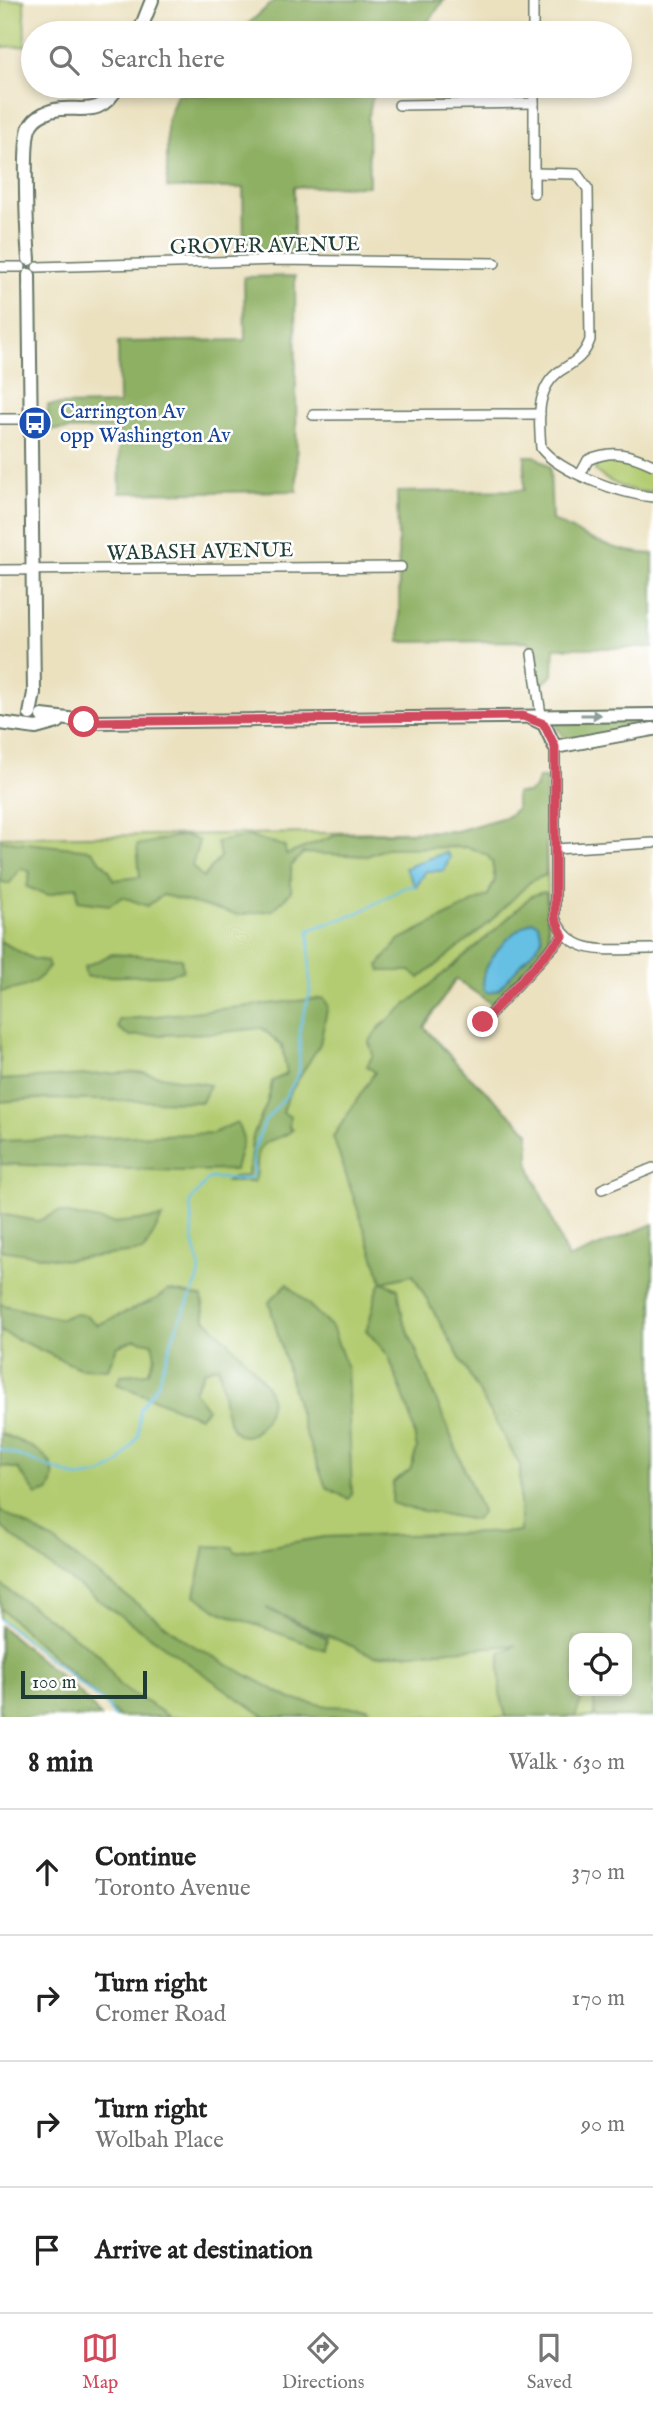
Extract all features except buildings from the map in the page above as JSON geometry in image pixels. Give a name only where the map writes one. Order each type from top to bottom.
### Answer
[{"type":"street","points":[[144,21],[152,0]]},
{"type":"street","points":[[533,0],[533,21]]},
{"type":"street","points":[[35,719],[27,132],[35,119],[52,110],[89,110],[106,103],[110,98]]},
{"type":"street","points":[[534,98],[534,193]]},
{"type":"street","points":[[399,105],[534,103]]},
{"type":"street","points":[[534,173],[577,174],[587,189],[590,340],[582,357],[550,379],[540,400],[541,448],[553,461],[627,494],[653,497]]},
{"type":"street","name":"GROVER AVENUE","points":[[0,267],[279,260],[495,263]]},
{"type":"street","points":[[313,415],[540,414]]},
{"type":"street","points":[[0,419],[30,419]]},
{"type":"street","points":[[581,473],[588,460],[605,452],[632,455],[653,465]]},
{"type":"street","name":"WABASH AVENUE","points":[[0,570],[401,566]]},
{"type":"street","points":[[532,654],[536,716],[544,724],[555,747],[555,918],[563,936],[583,948],[653,949]]},
{"type":"street","points":[[3,723],[35,719],[62,721],[653,715]]},
{"type":"street","points":[[555,747],[653,729]]},
{"type":"street","points":[[555,849],[653,843]]},
{"type":"street","points":[[483,1022],[563,936]]},
{"type":"street","points":[[602,1189],[653,1168]]},
{"type":"green space","points":[[0,0],[24,0],[21,46],[2,47],[0,50]]},
{"type":"green space","points":[[275,0],[444,0],[429,21],[251,21]]},
{"type":"green space","points":[[176,98],[372,98],[368,118],[369,186],[294,187],[294,251],[244,251],[243,188],[167,188],[167,121]]},
{"type":"green space","points":[[295,276],[297,491],[120,493],[119,429],[47,430],[48,405],[119,404],[118,342],[245,340],[244,277]]},
{"type":"green space","points":[[525,456],[535,456],[550,467],[552,520],[613,547],[653,554],[653,648],[554,648],[553,675],[540,686],[536,650],[527,641],[400,642],[397,492],[524,490]]},
{"type":"green space","points":[[603,458],[645,466],[653,473],[653,491],[630,490],[601,475],[595,471],[597,462]]},
{"type":"green space","points":[[653,718],[653,726],[566,740],[553,722]]},
{"type":"green space","points":[[538,778],[546,778],[546,875],[531,881],[483,928],[420,978],[410,971],[381,971],[379,965],[399,940],[488,895],[495,880],[492,862],[487,855],[468,847],[387,848],[367,856],[303,853],[291,866],[291,892],[273,910],[238,915],[163,895],[147,906],[123,897],[109,905],[78,901],[77,886],[48,895],[27,887],[30,872],[21,868],[9,884],[0,881],[0,840],[91,850],[110,871],[113,880],[140,877],[137,845],[185,835],[199,841],[192,866],[203,878],[220,857],[217,842],[249,836],[285,847],[286,855],[339,834],[457,831],[508,816],[516,809],[516,793],[528,793],[535,788]]},
{"type":"green space","points":[[546,830],[549,940],[492,1004],[456,979],[424,1027],[382,1281],[414,1274],[520,1465],[520,1533],[325,1537],[236,1553],[374,1656],[518,1644],[569,1687],[569,1696],[624,1696],[615,1717],[114,1717],[108,1706],[0,1619],[0,837]]},
{"type":"green space","points":[[546,893],[549,940],[497,1000],[492,1004],[456,979],[424,1027],[460,1067],[529,1132],[529,1165],[568,1259],[653,1224],[653,1717],[595,1717],[593,1696],[632,1696],[632,1633],[569,1633],[569,1696],[583,1696],[575,1717],[506,1717],[500,1693],[500,1653],[516,1645],[374,1656],[266,1608],[327,1638],[325,1650],[220,1612],[195,1595],[205,1546],[232,1547],[236,1552],[325,1537],[520,1532],[520,1465],[413,1275],[383,1282],[398,1289],[403,1319],[482,1512],[475,1520],[392,1503],[393,1482],[410,1470],[417,1449],[411,1417],[388,1355],[366,1330],[382,1281],[333,1137],[375,1072],[367,1066],[373,1055],[369,1042],[380,1027],[493,932],[531,896]],"holes":[[[532,921],[542,940],[498,990],[483,977],[485,969],[517,931]]]},
{"type":"green space","points":[[0,941],[33,959],[47,961],[49,967],[28,985],[0,992]]},
{"type":"green space","points":[[112,954],[181,958],[183,971],[166,975],[86,977],[84,967]]},
{"type":"green space","points":[[323,998],[328,1005],[320,1044],[288,1096],[283,1113],[290,1116],[289,1128],[293,1129],[260,1149],[254,1182],[227,1182],[233,1177],[246,1176],[254,1133],[267,1102],[272,1081],[287,1074],[282,1046],[262,1028],[130,1036],[118,1028],[119,1020]]},
{"type":"green space","points":[[139,1072],[210,1085],[202,1102],[36,1099],[0,1102],[0,1080]]},
{"type":"green space","points":[[237,1122],[243,1139],[235,1170],[183,1171],[0,1164],[0,1141],[213,1133]]},
{"type":"green space","points":[[58,1212],[113,1223],[162,1218],[144,1251],[65,1260],[0,1250],[0,1214],[38,1221]]},
{"type":"green space","points":[[287,1284],[332,1327],[347,1368],[352,1494],[348,1499],[326,1487],[304,1430],[269,1302]]},
{"type":"green space","points":[[168,1290],[202,1297],[205,1319],[265,1384],[269,1392],[269,1409],[254,1433],[239,1435],[229,1422],[218,1366],[204,1371],[194,1391],[207,1409],[199,1417],[117,1384],[121,1375],[148,1373],[155,1356],[152,1343],[135,1339],[117,1347],[108,1369],[79,1368],[0,1331],[0,1304],[60,1319],[73,1314],[86,1315],[97,1325],[156,1299]]},
{"type":"green space","points":[[0,1433],[32,1447],[48,1460],[53,1468],[49,1491],[37,1495],[18,1469],[0,1466]]},
{"type":"green space","points":[[0,1510],[54,1541],[190,1644],[291,1699],[328,1706],[368,1708],[372,1717],[265,1717],[47,1564],[0,1526]]},
{"type":"green space","points":[[0,1584],[100,1655],[119,1685],[170,1717],[119,1717],[0,1608]]},
{"type":"green space","points":[[0,1626],[80,1693],[101,1717],[0,1717]]},
{"type":"water","points":[[446,852],[450,857],[444,871],[426,871],[416,887],[405,868]]},
{"type":"water","points":[[532,921],[538,923],[542,937],[540,943],[498,990],[489,993],[484,990],[483,980],[491,960],[514,933]]},
{"type":"waterway","points":[[0,1449],[79,1478],[102,1474],[120,1463],[138,1436],[140,1409],[157,1385],[176,1328],[198,1280],[200,1270],[193,1239],[190,1202],[209,1178],[250,1179],[254,1171],[252,1154],[265,1121],[287,1095],[299,1073],[300,1027],[310,993],[309,930],[358,913],[405,887],[415,886]]},
{"type":"waterway","points":[[0,1619],[108,1706],[114,1717]]},
{"type":"place","name":"Carrington Av opp Washington Av","points":[[35,423]]},
{"type":"route","points":[[84,722],[523,716],[544,724],[552,735],[555,747],[555,918],[563,936],[483,1022]]}]
